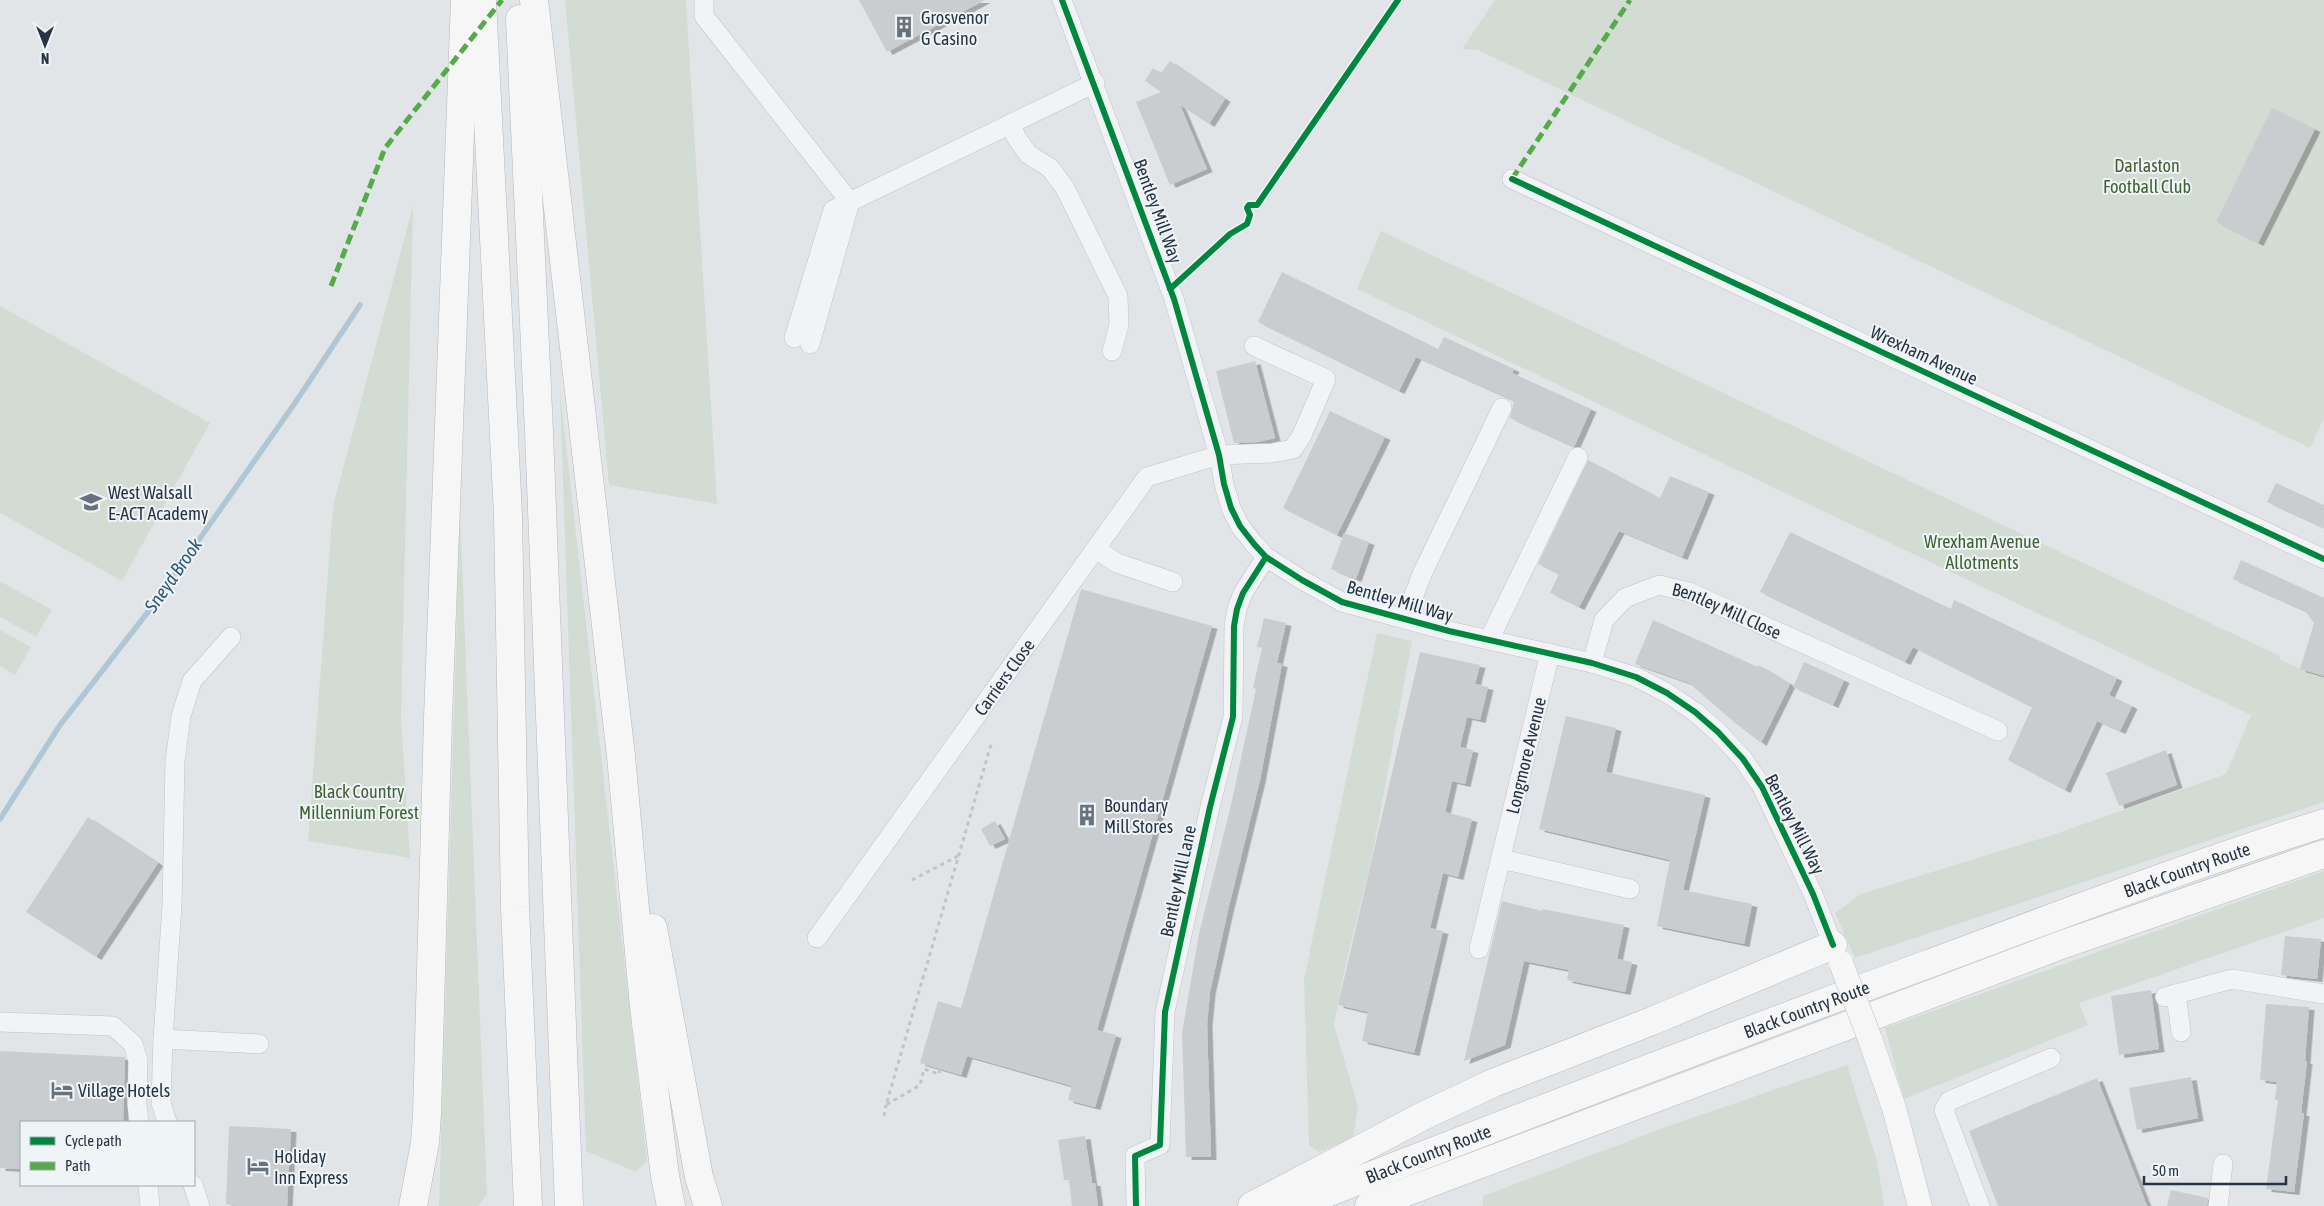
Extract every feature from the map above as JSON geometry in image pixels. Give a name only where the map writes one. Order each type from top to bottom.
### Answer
[{"type":"highway","points":[[413,1206],[425,1143],[427,1114],[438,718],[465,0]]},
{"type":"highway","points":[[482,0],[508,515],[515,907],[528,1206]]},
{"type":"highway","points":[[519,0],[539,432],[569,1206]]},
{"type":"highway","points":[[534,0],[621,756],[644,1007],[666,1176],[672,1206]]},
{"type":"highway","points":[[621,756],[699,1177],[708,1206]]},
{"type":"highway","name":"Black Country Route","points":[[1294,1206],[1554,1104],[1788,1016],[2083,907],[2324,823]]},
{"type":"highway","name":"Black Country Route","points":[[1369,1206],[2052,949],[2324,854]]},
{"type":"highway","points":[[1252,1206],[1425,1115],[1493,1083],[1652,1021],[1837,954]]},
{"type":"main road","name":"Bentley Mill Way","points":[[1837,954],[1894,1108],[1920,1206]]},
{"type":"street","points":[[704,0],[704,16],[850,202]]},
{"type":"street","name":"Bentley Mill Way","points":[[1062,0],[1095,83],[1174,299],[1219,455],[1224,484],[1231,508],[1240,526],[1266,557],[1342,602],[1489,640],[1592,663],[1636,677],[1667,693],[1695,712],[1718,732],[1743,759],[1762,787],[1813,894],[1837,954]]},
{"type":"street","points":[[802,341],[850,202],[1095,83]]},
{"type":"street","points":[[1011,123],[1016,137],[1028,154],[1050,168],[1065,188],[1118,296],[1119,325],[1112,351]]},
{"type":"street","name":"Wrexham Avenue","points":[[1512,179],[2324,559]]},
{"type":"street","name":"Carriers Close","points":[[817,938],[1147,478],[1219,455],[1272,453],[1293,449],[1302,435],[1326,379],[1254,346]]},
{"type":"street","points":[[1405,619],[1422,574],[1502,408]]},
{"type":"street","points":[[1489,640],[1578,457]]},
{"type":"street","points":[[1096,548],[1117,563],[1173,582]]},
{"type":"street","name":"Bentley Mill Lane","points":[[1136,1206],[1135,1156],[1160,1145],[1165,1012],[1210,807],[1233,717],[1234,626],[1237,609],[1243,593],[1266,557]]},
{"type":"street","name":"Bentley Mill Close","points":[[1592,663],[1604,620],[1625,598],[1659,584],[1689,592],[1998,730]]},
{"type":"street","points":[[167,1121],[161,1103],[163,1039],[172,905],[175,761],[180,716],[192,681],[231,637]]},
{"type":"street","name":"Longmore Avenue","points":[[1480,949],[1550,653]]},
{"type":"street","points":[[1501,859],[1630,889]]},
{"type":"street","points":[[2181,1032],[2170,995],[2232,979],[2324,994]]},
{"type":"street","points":[[0,1022],[113,1026],[133,1044],[138,1061],[137,1104],[140,1121]]},
{"type":"street","points":[[163,1039],[259,1044]]},
{"type":"street","points":[[1980,1206],[1944,1110],[1949,1101],[2051,1058]]},
{"type":"street","points":[[2218,1206],[2223,1164]]},
{"type":"street","points":[[148,1186],[150,1206]]},
{"type":"street","points":[[193,1186],[200,1206]]},
{"type":"path","points":[[884,1116],[992,741]]},
{"type":"path","points":[[912,880],[958,856]]},
{"type":"path","points":[[886,1105],[920,1085],[924,1069],[939,1074],[940,1069]]},
{"type":"green space","points":[[565,0],[686,0],[717,504],[609,485]]},
{"type":"green space","name":"Darlaston Football Club","points":[[1495,0],[2324,0],[2324,418],[2310,448],[1478,50],[1462,49]]},
{"type":"green space","name":"Black Country Millennium Forest","points":[[413,206],[401,718],[410,858],[308,841],[333,506]]},
{"type":"green space","name":"Wrexham Avenue Allotments","points":[[1381,231],[2280,656],[2279,659],[2300,669],[2324,676],[2324,802],[1855,958],[1835,913],[1861,894],[2052,835],[2226,774],[2251,715],[1357,289]]},
{"type":"green space","name":"West Walsall E-ACT Academy","points":[[0,306],[210,423],[122,581],[0,513]]},
{"type":"green space","points":[[560,393],[647,1161],[636,1172],[586,1151]]},
{"type":"green space","points":[[460,513],[487,1195],[478,1206],[439,1206]]},
{"type":"green space","points":[[0,581],[52,610],[36,637],[0,617]]},
{"type":"green space","points":[[0,630],[31,647],[15,675],[0,666]]},
{"type":"green space","points":[[1377,633],[1412,641],[1372,857],[1345,968],[1334,1025],[1358,1107],[1353,1138],[1319,1152],[1309,1146],[1304,979]]},
{"type":"green space","points":[[2324,871],[2324,918],[2079,1003],[2088,1025],[1904,1099],[1885,1028]]},
{"type":"green space","points":[[1847,1065],[1877,1161],[1884,1206],[1483,1206],[1483,1196],[1674,1124]]},
{"type":"building","name":"Grosvenor G Casino","points":[[859,0],[985,0],[887,52]]},
{"type":"building","points":[[1170,61],[1225,99],[1209,124],[1180,105],[1207,169],[1170,185],[1136,102],[1161,92],[1145,81],[1153,68],[1161,73]]},
{"type":"building","points":[[2272,108],[2315,129],[2258,243],[2216,222]]},
{"type":"building","points":[[1282,272],[1438,349],[1444,337],[1514,369],[1512,373],[1591,409],[1574,447],[1510,418],[1514,401],[1416,357],[1399,391],[1258,322]]},
{"type":"building","points":[[1255,361],[1275,438],[1258,442],[1234,443],[1216,371]]},
{"type":"building","points":[[1330,411],[1385,437],[1337,535],[1283,508]]},
{"type":"building","points":[[1588,460],[1660,498],[1670,476],[1709,492],[1682,557],[1619,531],[1579,607],[1550,593],[1559,574],[1538,564]]},
{"type":"building","points":[[2276,483],[2324,505],[2324,528],[2267,502]]},
{"type":"building","points":[[1790,532],[1951,609],[1954,600],[2117,678],[2109,695],[2132,706],[2120,731],[2097,721],[2065,790],[2008,760],[2032,707],[1913,647],[1905,662],[1760,592]]},
{"type":"building","points":[[1344,533],[1369,542],[1356,579],[1331,569]]},
{"type":"building","points":[[2241,560],[2324,598],[2324,676],[2300,669],[2314,623],[2305,611],[2233,579]]},
{"type":"building","name":"Boundary Mill Stores","points":[[1081,589],[1212,626],[1097,1030],[1116,1035],[1095,1107],[1068,1100],[1072,1086],[967,1056],[961,1075],[920,1063],[938,1001],[961,1008]]},
{"type":"building","points":[[1264,618],[1286,623],[1277,663],[1282,664],[1260,780],[1210,992],[1207,1024],[1211,1157],[1186,1157],[1182,1033],[1199,934],[1231,805],[1256,689],[1253,688],[1262,648],[1257,647]]},
{"type":"building","points":[[1653,620],[1758,667],[1759,665],[1790,684],[1761,743],[1689,683],[1635,664]]},
{"type":"building","points":[[1420,652],[1480,665],[1475,684],[1488,687],[1480,720],[1467,717],[1460,747],[1473,750],[1465,784],[1452,781],[1445,812],[1472,819],[1458,877],[1443,873],[1430,928],[1443,931],[1414,1053],[1362,1041],[1368,1012],[1338,1005]]},
{"type":"building","points":[[1804,662],[1844,680],[1833,705],[1793,687]]},
{"type":"building","points":[[1566,716],[1616,728],[1606,772],[1705,795],[1683,890],[1752,904],[1744,944],[1657,926],[1670,860],[1539,829]]},
{"type":"building","points":[[2166,750],[2177,785],[2119,806],[2106,773]]},
{"type":"building","points":[[88,817],[158,863],[96,957],[26,912]]},
{"type":"building","points":[[995,821],[1005,839],[990,846],[981,829]]},
{"type":"building","points":[[1502,901],[1542,911],[1542,909],[1624,925],[1617,959],[1632,962],[1625,992],[1567,980],[1569,970],[1524,961],[1505,1045],[1464,1061]]},
{"type":"building","points":[[2285,936],[2321,939],[2317,979],[2281,975]]},
{"type":"building","points":[[2151,990],[2159,1049],[2119,1055],[2111,996]]},
{"type":"building","points":[[2266,1004],[2309,1007],[2305,1061],[2307,1061],[2301,1113],[2304,1113],[2294,1192],[2266,1189],[2278,1100],[2275,1100],[2277,1082],[2260,1080]]},
{"type":"building","name":"Village Hotels","points":[[0,1051],[125,1057],[123,1121],[20,1121],[20,1169],[0,1168]]},
{"type":"building","points":[[2191,1077],[2198,1118],[2137,1130],[2129,1088]]},
{"type":"building","points":[[2097,1078],[2147,1206],[1998,1206],[1969,1131]]},
{"type":"building","name":"Holiday Inn Express","points":[[229,1126],[291,1129],[287,1206],[236,1206],[226,1204]]},
{"type":"building","points":[[1085,1136],[1092,1183],[1095,1183],[1098,1206],[1072,1206],[1069,1180],[1064,1180],[1058,1140]]},
{"type":"building","points":[[2171,1190],[2208,1198],[2207,1206],[2167,1206]]},
{"type":"waterway","name":"Sneyd Brook","points":[[0,819],[60,725],[151,608],[295,403],[360,305]]},
{"type":"marked path","points":[[331,286],[385,148],[502,0]]},
{"type":"marked path","points":[[1512,179],[1630,0]]},
{"type":"cycle path","points":[[1062,0],[1174,299],[1219,455],[1224,484],[1231,508],[1240,526],[1254,544],[1266,557],[1342,602],[1449,631],[1592,663],[1636,677],[1667,693],[1695,712],[1718,732],[1743,759],[1762,787],[1813,894],[1833,945]]},
{"type":"cycle path","points":[[1170,289],[1230,234],[1247,224],[1250,215],[1247,208],[1249,205],[1257,205],[1398,0]]},
{"type":"cycle path","points":[[1512,179],[2324,559]]},
{"type":"cycle path","points":[[1136,1206],[1135,1156],[1160,1145],[1165,1012],[1210,807],[1233,717],[1234,626],[1237,609],[1243,593],[1266,557]]},
{"type":"place","name":"Grosvenor G Casino","points":[[904,27]]},
{"type":"place","name":"West Walsall E-ACT Academy","points":[[91,502]]},
{"type":"place","name":"Boundary Mill Stores","points":[[1087,815]]},
{"type":"place","name":"Village Hotels","points":[[62,1090]]},
{"type":"place","name":"Holiday Inn Express","points":[[258,1166]]}]
